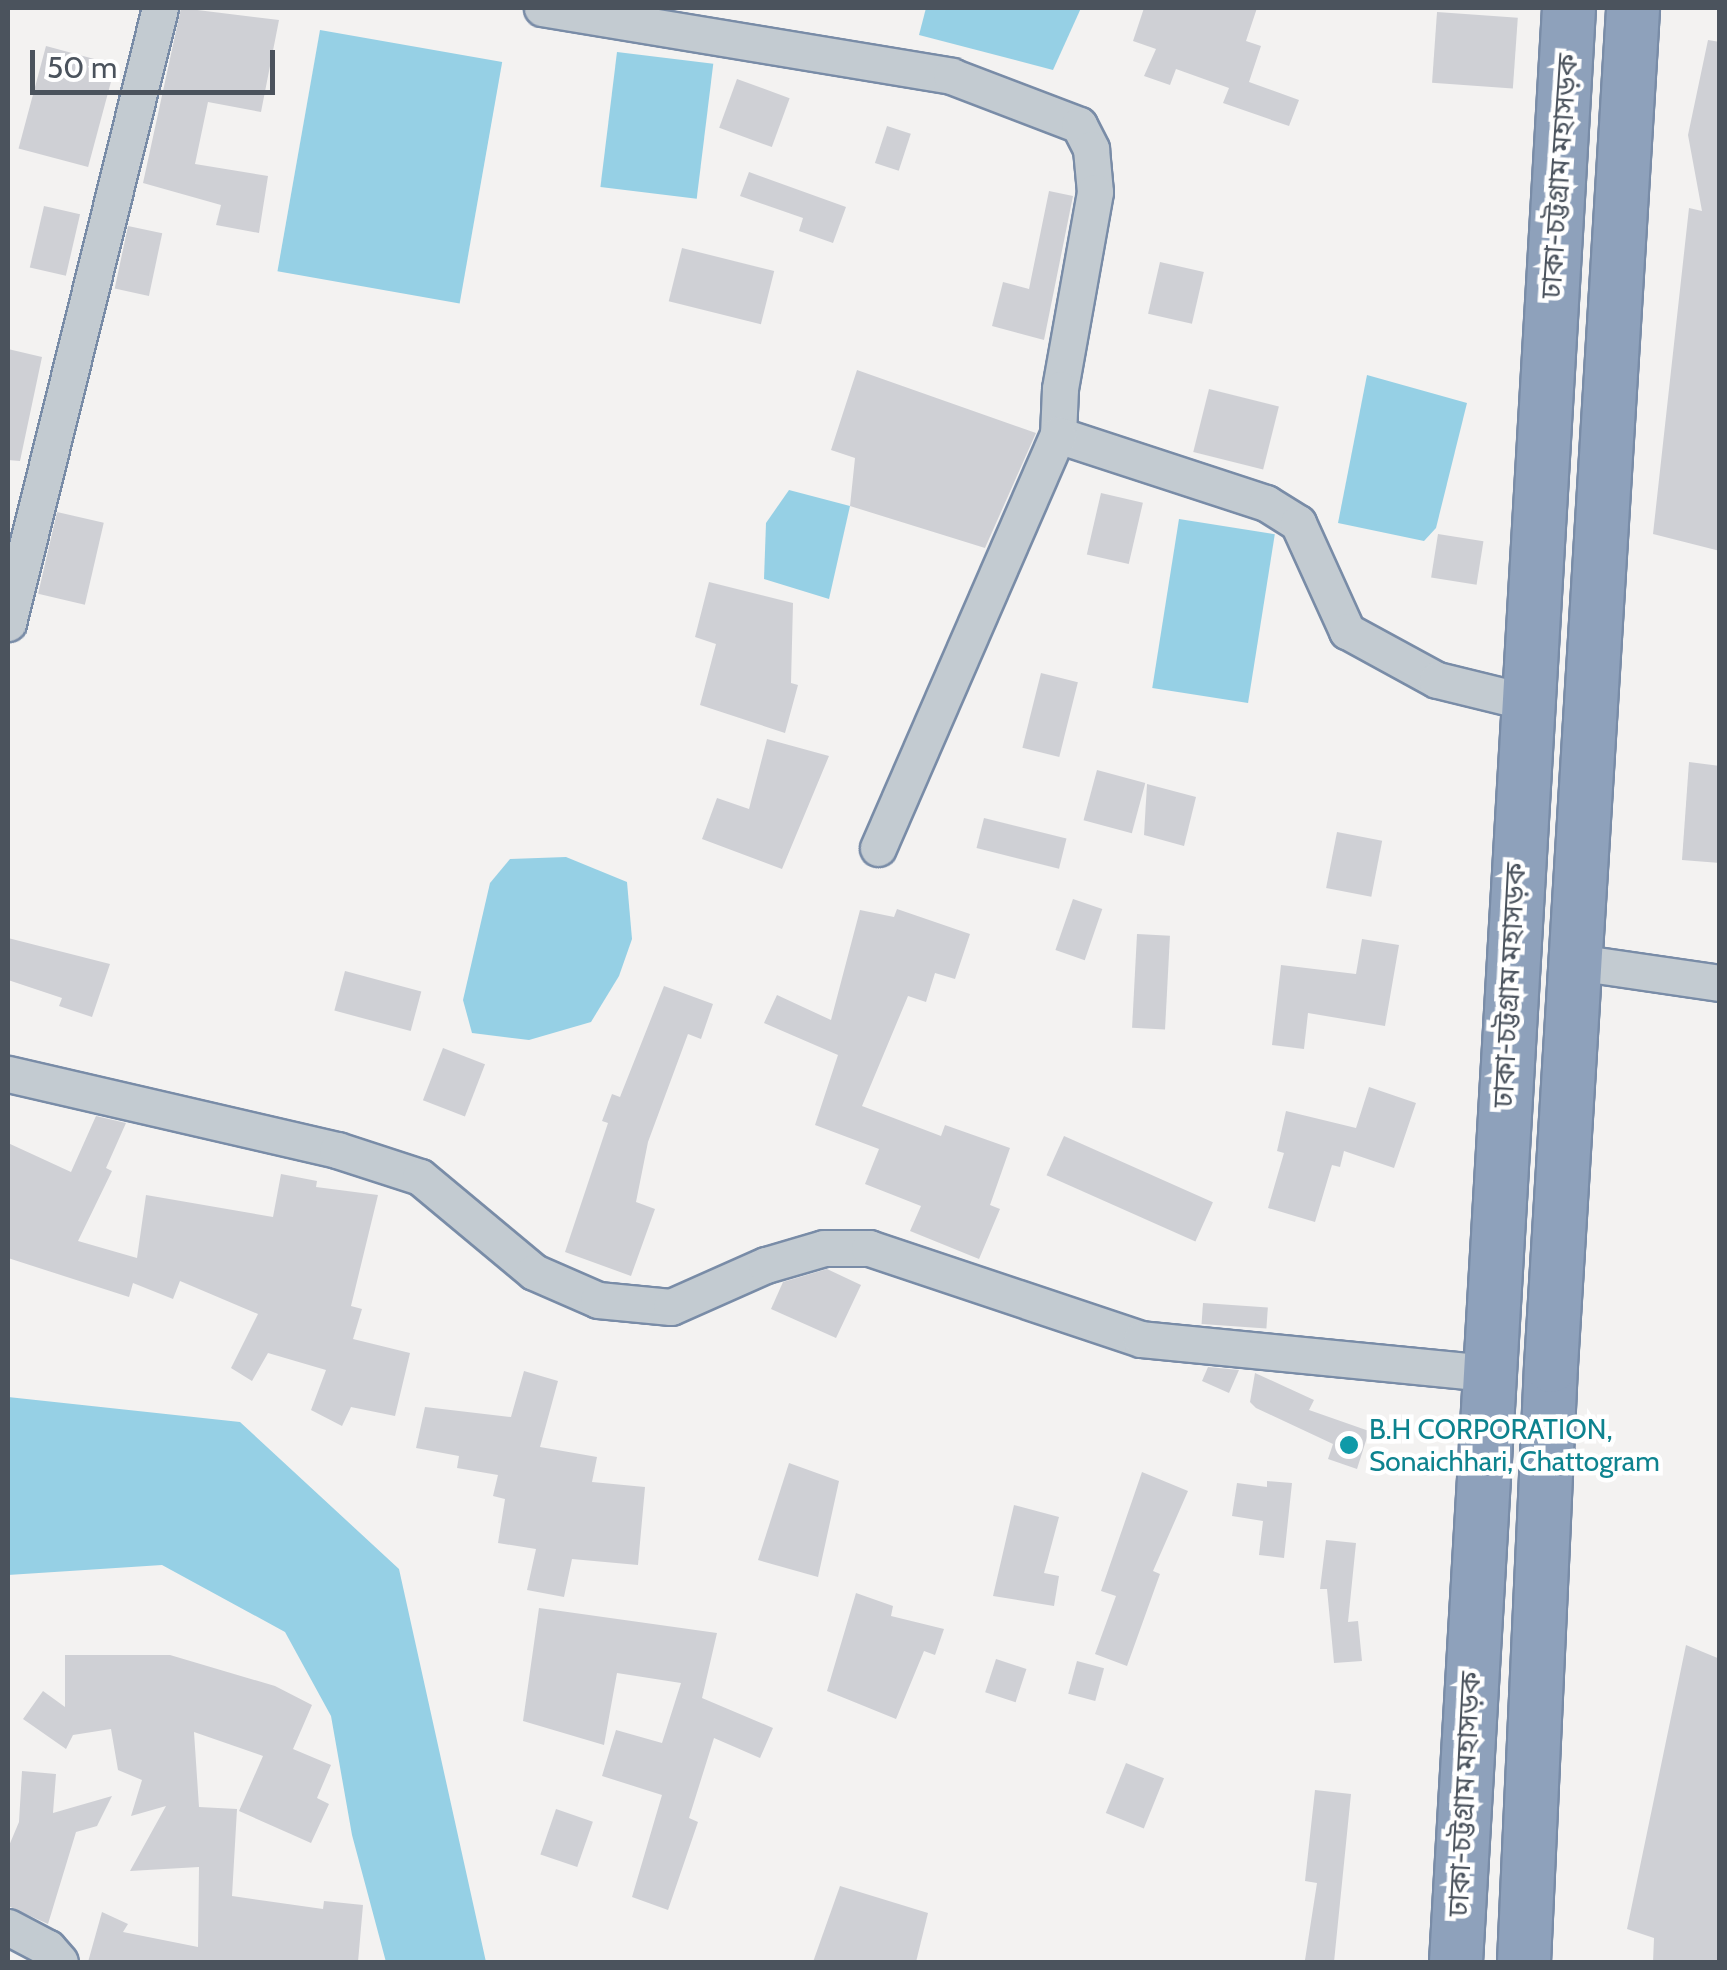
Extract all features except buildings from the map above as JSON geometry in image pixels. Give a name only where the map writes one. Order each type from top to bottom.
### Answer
[{"type":"highway","name":"ঢাকা-চট্টগ্রাম মহাসড়ক","points":[[1456,1962],[1485,1373],[1569,8]]},
{"type":"highway","points":[[1524,1962],[1576,962],[1633,8]]},
{"type":"street","points":[[8,623],[160,8]]},
{"type":"street","points":[[542,8],[951,76],[1079,125],[1091,149],[1095,192],[1060,389],[1058,435],[878,848]]},
{"type":"street","points":[[1058,435],[1266,503],[1298,523],[1347,631],[1437,680],[1527,702]]},
{"type":"street","points":[[1576,962],[1720,983]]},
{"type":"street","points":[[8,1074],[337,1150],[420,1177],[534,1272],[598,1300],[671,1307],[766,1265],[824,1248],[869,1248],[1140,1339],[1485,1373]]},
{"type":"street","points":[[8,1927],[48,1948],[60,1962]]},
{"type":"water","points":[[926,8],[1081,8],[1053,70],[919,35]]},
{"type":"water","points":[[320,30],[502,62],[460,303],[277,271]]},
{"type":"water","points":[[617,52],[713,64],[697,199],[600,187]]},
{"type":"water","points":[[1367,375],[1467,403],[1436,528],[1424,541],[1338,523]]},
{"type":"water","points":[[789,490],[850,506],[829,599],[764,579],[766,523]]},
{"type":"water","points":[[1179,519],[1275,534],[1248,703],[1152,688]]},
{"type":"water","points":[[566,857],[627,882],[632,939],[619,976],[591,1022],[529,1040],[472,1033],[463,1000],[490,883],[510,859]]},
{"type":"water","points":[[8,1397],[240,1422],[399,1569],[486,1962],[386,1962],[352,1835],[331,1716],[285,1632],[162,1565],[8,1575]]},
{"type":"place","name":"B.H CORPORATION, Sonaichhari, Chattogram","points":[[1349,1445]]}]
